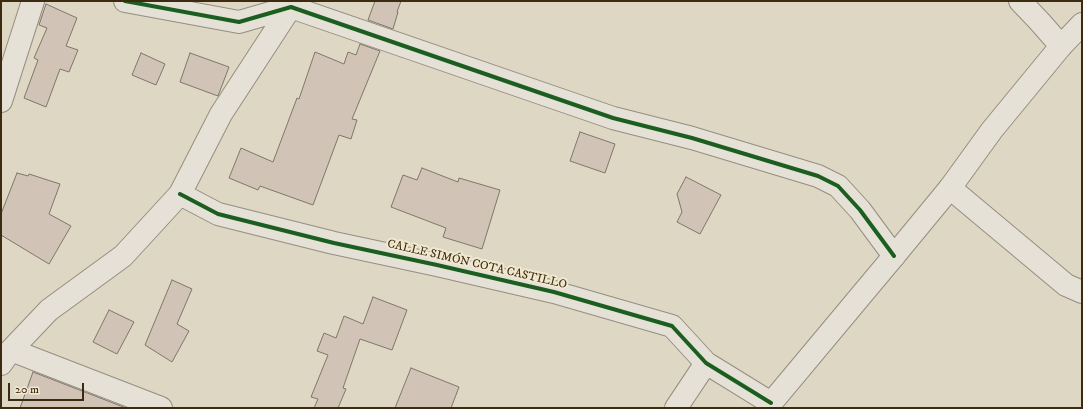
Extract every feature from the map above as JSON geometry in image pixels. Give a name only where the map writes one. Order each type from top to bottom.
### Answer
[{"type":"street","points":[[1,101],[33,1]]},
{"type":"street","points":[[125,1],[239,22],[292,4],[613,118],[692,138],[818,176],[838,186],[860,210],[894,256]]},
{"type":"street","points":[[1020,1],[1061,46]]},
{"type":"street","points":[[161,408],[6,357],[49,310],[123,256],[180,194],[221,114],[292,4]]},
{"type":"street","points":[[769,406],[950,188],[992,130],[1061,46],[1082,24]]},
{"type":"street","points":[[950,188],[1066,285],[1082,292]]},
{"type":"street","name":"CALLE SIMÓN COTA CASTILLO","points":[[180,194],[218,214],[334,243],[554,292],[672,326],[706,363],[769,406]]},
{"type":"street","points":[[676,408],[706,363]]},
{"type":"building","points":[[375,1],[401,1],[393,29],[368,20]]},
{"type":"building","points":[[46,4],[77,18],[66,46],[78,50],[69,72],[60,69],[46,107],[24,98],[38,60],[34,58],[47,28],[39,25]]},
{"type":"building","points":[[360,44],[380,51],[352,119],[357,120],[351,139],[339,135],[313,205],[260,186],[258,190],[229,178],[241,148],[273,162],[297,98],[299,99],[315,52],[344,64],[348,52],[356,55]]},
{"type":"building","points":[[141,53],[165,64],[156,85],[132,75]]},
{"type":"building","points":[[190,53],[229,67],[218,96],[180,82]]},
{"type":"building","points":[[580,132],[615,144],[605,173],[570,161]]},
{"type":"building","points":[[422,168],[458,182],[459,178],[500,190],[482,249],[443,237],[446,228],[391,207],[403,175],[417,180]]},
{"type":"building","points":[[17,173],[28,176],[29,174],[60,184],[49,214],[71,226],[49,264],[1,235],[1,214]]},
{"type":"building","points":[[686,177],[721,195],[700,234],[677,222],[682,212],[677,194]]},
{"type":"building","points":[[172,280],[192,289],[177,324],[189,331],[172,362],[145,345]]},
{"type":"building","points":[[373,297],[407,310],[392,350],[360,339],[343,388],[346,389],[338,408],[314,408],[318,399],[311,397],[328,355],[317,351],[324,333],[336,338],[344,316],[363,324]]},
{"type":"building","points":[[109,310],[134,322],[117,354],[93,342]]},
{"type":"building","points":[[411,368],[459,387],[451,408],[395,408]]},
{"type":"building","points":[[33,372],[126,408],[20,408]]},
{"type":"cycle path","points":[[125,1],[239,22],[291,7],[613,118],[692,138],[818,176],[838,186],[860,210],[894,256]]},
{"type":"cycle path","points":[[180,194],[218,214],[334,243],[554,292],[672,326],[706,363],[771,403]]}]
